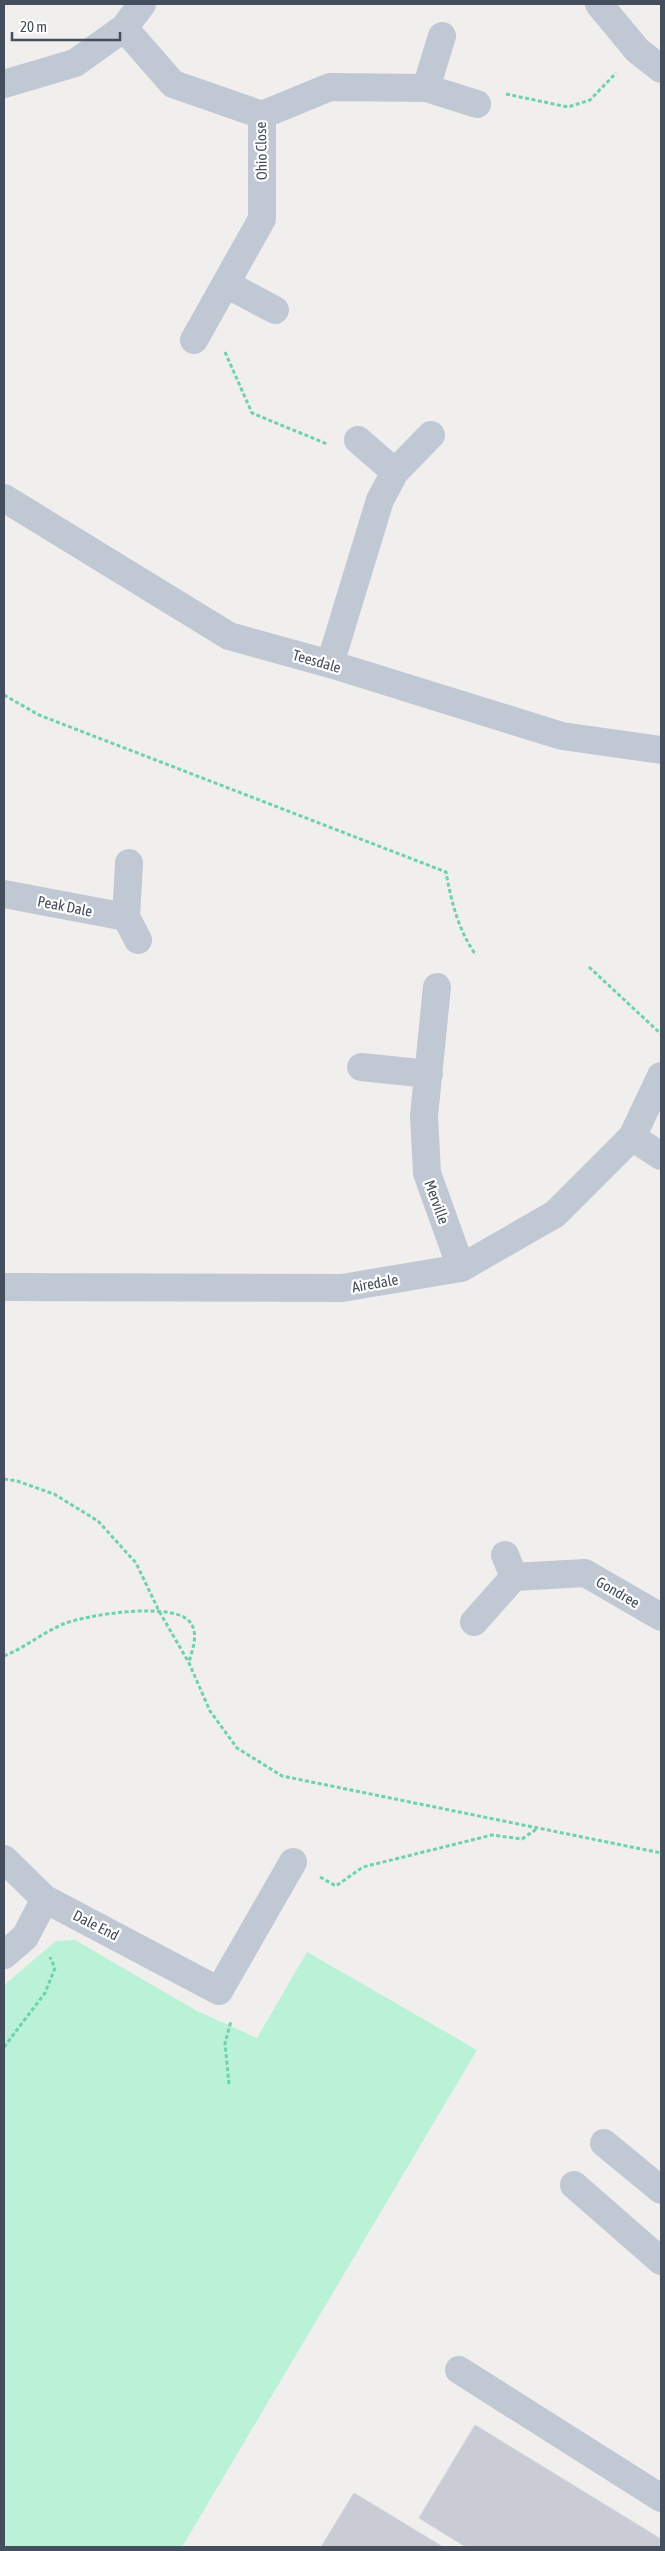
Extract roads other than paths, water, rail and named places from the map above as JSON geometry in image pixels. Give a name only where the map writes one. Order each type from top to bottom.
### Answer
[{"type":"street","points":[[4,84],[75,63],[124,28],[142,4]]},
{"type":"street","points":[[599,4],[637,50],[661,69]]},
{"type":"street","name":"Ohio Close","points":[[124,28],[174,84],[262,115],[262,218],[194,340]]},
{"type":"street","points":[[426,88],[442,36]]},
{"type":"street","points":[[262,115],[330,87],[426,88],[478,104]]},
{"type":"street","points":[[226,284],[275,310]]},
{"type":"street","points":[[330,664],[380,500],[395,472],[431,435]]},
{"type":"street","points":[[358,440],[395,472]]},
{"type":"street","name":"Teesdale","points":[[4,498],[229,636],[330,664],[562,736],[661,750]]},
{"type":"street","name":"Peak Dale","points":[[4,894],[132,929],[129,863]]},
{"type":"street","name":"Merville","points":[[437,987],[424,1116],[426,1173],[461,1268]]},
{"type":"street","points":[[361,1068],[428,1074]]},
{"type":"street","name":"Airedale","points":[[4,1287],[342,1288],[461,1268],[554,1214],[632,1137],[661,1076]]},
{"type":"street","points":[[632,1137],[661,1156]]},
{"type":"street","name":"Gondree","points":[[474,1622],[509,1566],[585,1572],[661,1617]]},
{"type":"street","name":"Dale End","points":[[4,1859],[45,1899],[219,1991],[292,1862]]},
{"type":"street","points":[[4,1955],[25,1936],[45,1899]]},
{"type":"street","points":[[604,2143],[661,2190]]},
{"type":"street","points":[[574,2185],[661,2261]]},
{"type":"street","points":[[459,2370],[661,2498]]}]
